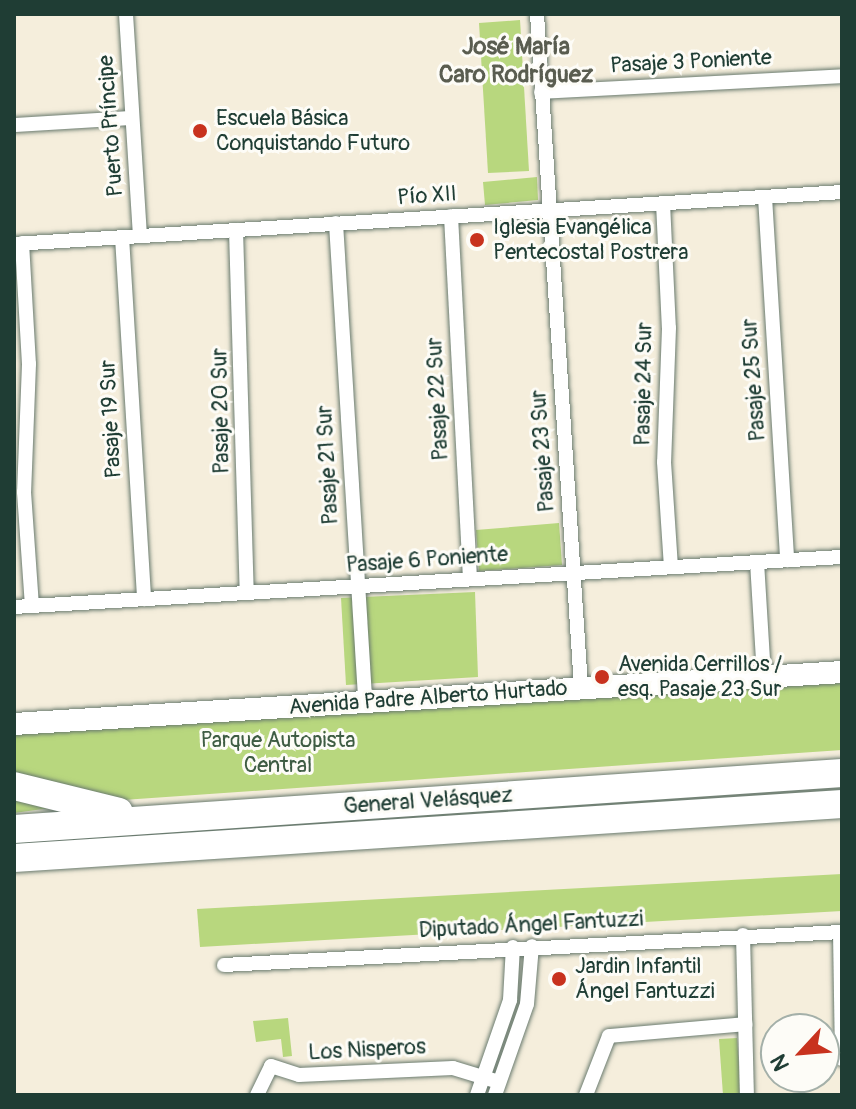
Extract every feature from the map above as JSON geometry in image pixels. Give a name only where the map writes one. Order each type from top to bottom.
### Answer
[{"type":"highway","name":"General Velásquez","points":[[14,829],[842,773]]},
{"type":"highway","points":[[14,786],[69,803],[175,819]]},
{"type":"highway","name":"General Velásquez","points":[[14,858],[842,804]]},
{"type":"street","name":"Puerto Príncipe","points":[[126,14],[140,236]]},
{"type":"street","name":"Pasaje 23 Sur","points":[[537,14],[581,688]]},
{"type":"street","name":"Pasaje 3 Poniente","points":[[541,92],[842,76]]},
{"type":"street","points":[[14,125],[132,118]]},
{"type":"street","name":"Pío XII","points":[[18,244],[842,192]]},
{"type":"street","name":"Pasaje 25 Sur","points":[[765,197],[787,560]]},
{"type":"street","name":"Pasaje 24 Sur","points":[[663,203],[669,328],[664,462],[671,567]]},
{"type":"street","name":"Pasaje 22 Sur","points":[[451,216],[470,579]]},
{"type":"street","name":"Pasaje 21 Sur","points":[[336,223],[365,703]]},
{"type":"street","name":"Pasaje 20 Sur","points":[[236,230],[247,593]]},
{"type":"street","name":"Pasaje 19 Sur","points":[[122,237],[144,599]]},
{"type":"street","points":[[18,244],[29,364],[24,492],[32,606]]},
{"type":"street","name":"Pasaje 6 Poniente","points":[[14,607],[842,557]]},
{"type":"street","points":[[757,562],[764,677]]},
{"type":"street","name":"Avenida Padre Alberto Hurtado","points":[[14,724],[842,672]]},
{"type":"street","points":[[841,932],[842,1059]]},
{"type":"street","name":"Diputado Ángel Fantuzzi","points":[[224,965],[513,947],[841,932]]},
{"type":"street","points":[[743,935],[747,1095]]},
{"type":"street","points":[[497,1088],[527,1004],[532,946]]},
{"type":"street","points":[[477,1095],[510,1000],[513,947]]},
{"type":"street","points":[[586,1095],[609,1036],[745,1024]]},
{"type":"street","name":"Los Nisperos","points":[[257,1095],[271,1066],[291,1075],[443,1067],[484,1076],[497,1088]]},
{"type":"green space","points":[[520,20],[529,171],[488,173],[479,23]]},
{"type":"green space","points":[[537,177],[538,200],[485,205],[483,182]]},
{"type":"green space","points":[[559,523],[562,565],[479,571],[476,530]]},
{"type":"green space","points":[[475,592],[478,677],[346,685],[341,598]]},
{"type":"green space","name":"Parque Autopista Central","points":[[842,683],[842,750],[94,802],[14,813],[14,733]]},
{"type":"green space","points":[[842,874],[842,911],[200,947],[197,909]]},
{"type":"green space","points":[[288,1018],[292,1056],[283,1057],[281,1039],[256,1042],[253,1021]]},
{"type":"green space","points":[[737,1038],[741,1095],[723,1095],[719,1039]]},
{"type":"place","name":"Escuela Básica Conquistando Futuro","points":[[200,131]]},
{"type":"place","name":"Iglesia Evangélica Pentecostal Postrera","points":[[477,240]]},
{"type":"place","name":"Avenida Cerrillos / esq. Pasaje 23 Sur","points":[[602,677]]},
{"type":"place","name":"Jardin Infantil Ángel Fantuzzi","points":[[559,979]]},
{"type":"district","name":"José María Caro Rodríguez","points":[[516,61]]}]
